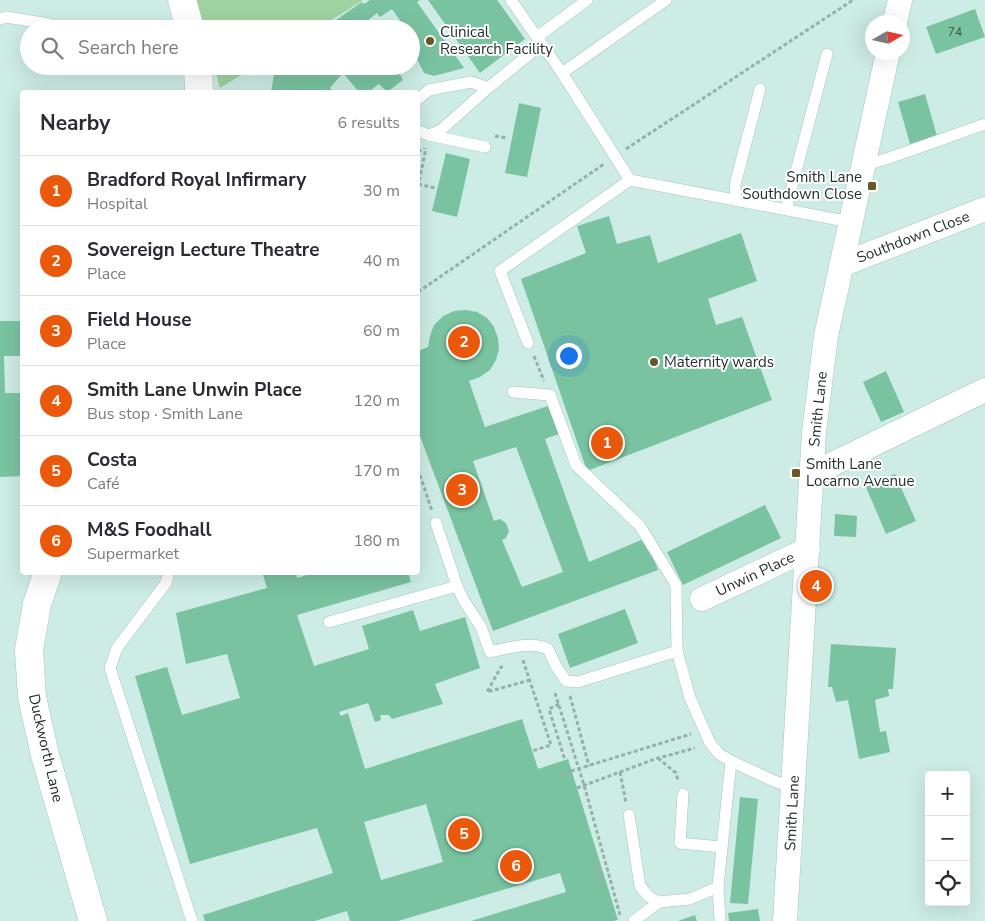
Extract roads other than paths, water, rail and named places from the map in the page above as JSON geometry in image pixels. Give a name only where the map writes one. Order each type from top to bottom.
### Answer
[{"type":"street","points":[[182,0],[188,20]]},
{"type":"street","points":[[897,15],[900,0]]},
{"type":"street","name":"Smith Lane","points":[[785,921],[814,432],[826,336],[886,60]]},
{"type":"street","points":[[199,75],[200,90]]},
{"type":"street","name":"Southdown Close","points":[[841,265],[985,209]]},
{"type":"street","points":[[812,474],[985,390]]},
{"type":"street","name":"Unwin Place","points":[[702,599],[808,549]]},
{"type":"street","name":"Duckworth Lane","points":[[47,575],[38,604],[29,650],[32,698],[45,755],[94,921]]},
{"type":"lane","points":[[511,0],[562,73],[630,180]]},
{"type":"lane","points":[[429,135],[442,130],[539,41],[587,0]]},
{"type":"lane","points":[[562,73],[666,0]]},
{"type":"lane","points":[[0,19],[6,17],[24,20]]},
{"type":"lane","points":[[786,210],[827,54]]},
{"type":"lane","points":[[420,98],[429,90],[472,82],[488,88]]},
{"type":"lane","points":[[736,200],[735,185],[760,89]]},
{"type":"lane","points":[[863,166],[985,124]]},
{"type":"lane","points":[[420,132],[485,147]]},
{"type":"lane","points":[[528,343],[500,271],[630,180],[850,222]]},
{"type":"lane","points":[[513,392],[550,395],[576,465],[640,526],[676,585],[677,651],[690,698],[710,743],[719,754],[731,762],[774,781],[793,787]]},
{"type":"lane","points":[[436,523],[457,586],[464,601],[481,627],[490,652],[518,646],[539,645],[548,649],[566,681],[578,682],[677,651]]},
{"type":"lane","points":[[168,575],[166,583],[117,648],[110,668],[192,921]]},
{"type":"lane","points":[[329,622],[457,586]]},
{"type":"lane","points":[[720,921],[718,887],[731,762]]},
{"type":"lane","points":[[684,794],[680,843],[721,847]]},
{"type":"lane","points":[[629,816],[640,886],[648,896],[659,902]]},
{"type":"lane","points":[[634,921],[659,902],[690,899],[718,887]]},
{"type":"place","name":"Clinical Research Facility","points":[[430,41]]},
{"type":"place","name":"Smith Lane Southdown Close","points":[[872,186]]},
{"type":"place","name":"Sovereign Lecture Theatre","points":[[464,342]]},
{"type":"place","name":"Maternity wards","points":[[654,362]]},
{"type":"place","name":"Bradford Royal Infirmary","points":[[607,443]]},
{"type":"place","name":"Smith Lane Locarno Avenue","points":[[796,473]]},
{"type":"place","name":"Field House","points":[[462,490]]},
{"type":"place","name":"Smith Lane Unwin Place","points":[[816,586]]},
{"type":"place","name":"Costa","points":[[464,834]]},
{"type":"place","name":"M&S Foodhall","points":[[516,866]]}]
